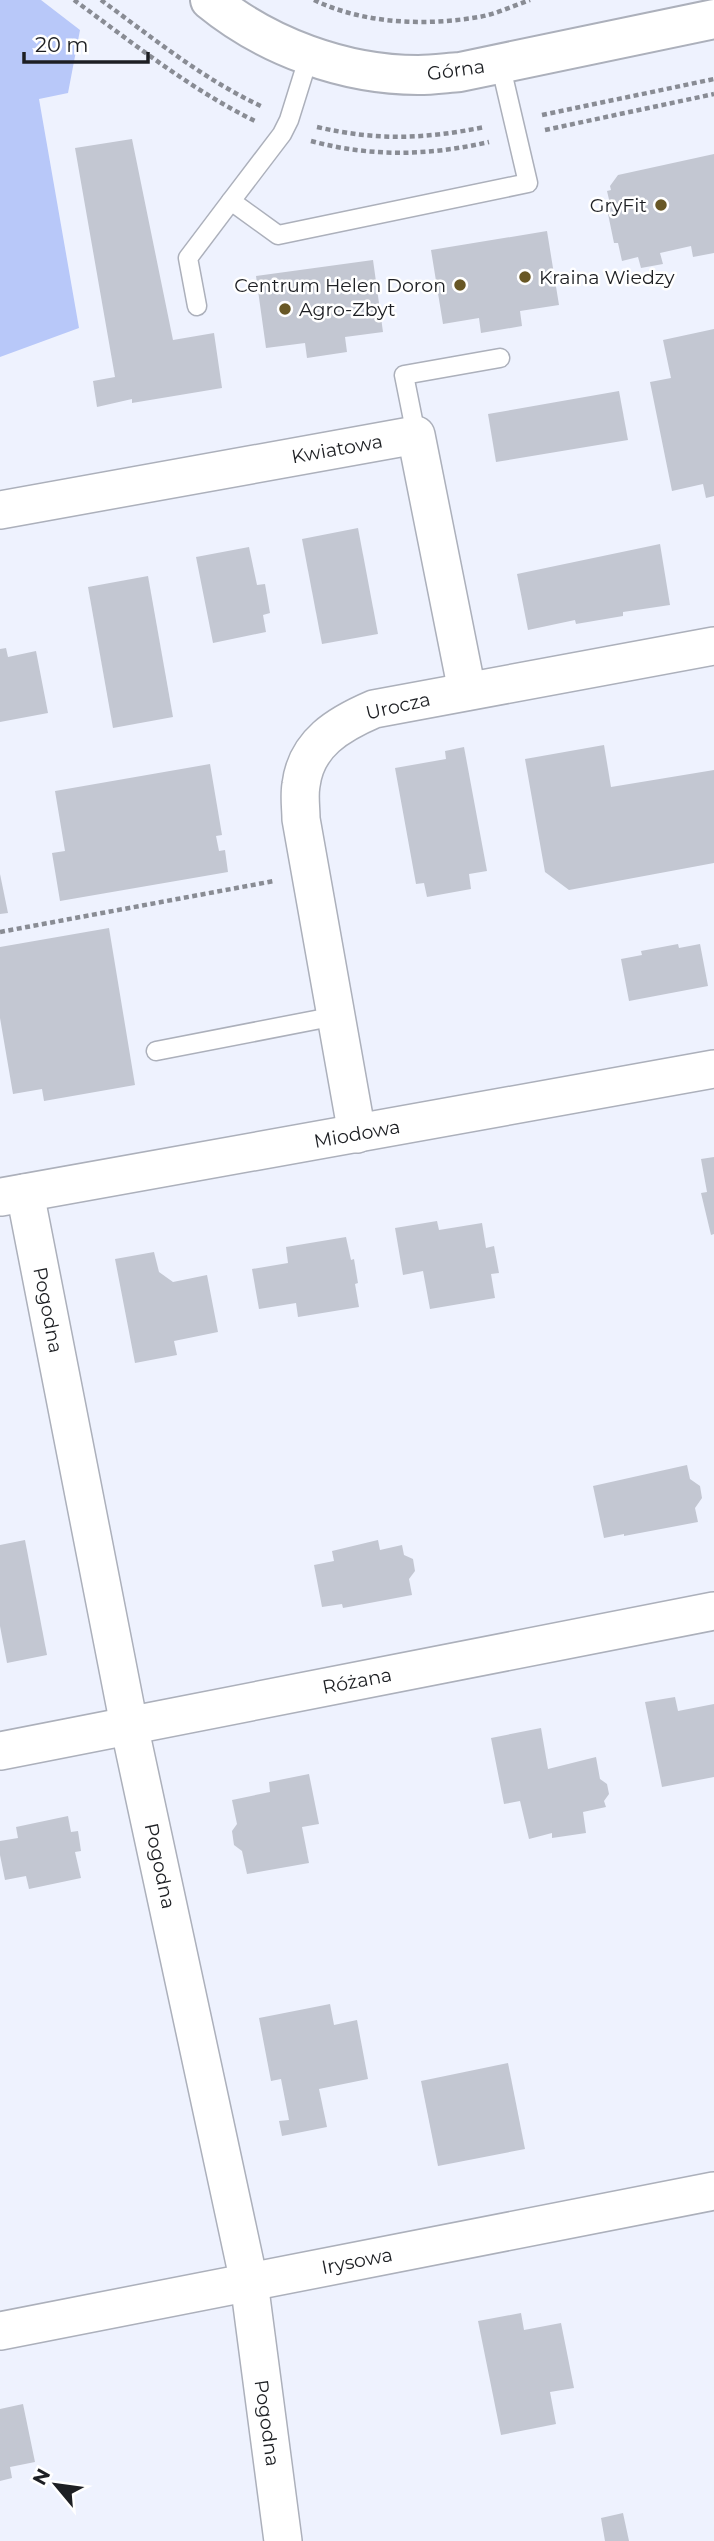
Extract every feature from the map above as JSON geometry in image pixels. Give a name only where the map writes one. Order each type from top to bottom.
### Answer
[{"type":"street","name":"Górna","points":[[209,0],[232,18],[309,56],[382,73],[418,75],[460,72],[714,19]]},
{"type":"street","name":"Kwiatowa","points":[[0,510],[416,435]]},
{"type":"street","points":[[416,435],[467,691]]},
{"type":"street","name":"Urocza","points":[[357,1134],[301,819],[301,785],[309,758],[326,736],[346,721],[374,709],[714,646]]},
{"type":"street","name":"Miodowa","points":[[12,1195],[714,1069]]},
{"type":"street","name":"Pogodna","points":[[12,1195],[249,2282],[283,2541]]},
{"type":"street","name":"Różana","points":[[0,1751],[714,1611]]},
{"type":"street","name":"Irysowa","points":[[0,2331],[714,2191]]},
{"type":"lane","points":[[197,306],[188,258],[282,134],[309,56]]},
{"type":"lane","points":[[231,201],[278,235],[528,183],[500,64]]},
{"type":"lane","points":[[416,435],[404,375],[500,358]]},
{"type":"lane","points":[[156,1051],[336,1016]]},
{"type":"path","points":[[314,0],[326,6],[377,19],[429,23],[481,17],[530,0]]},
{"type":"path","points":[[0,932],[285,879]]},
{"type":"shaded area","points":[[0,0],[41,0],[80,30],[68,93],[39,99],[79,328],[0,357]]},
{"type":"building","points":[[132,139],[173,340],[214,333],[222,388],[132,403],[132,399],[97,407],[93,381],[115,377],[75,148]]},
{"type":"building","points":[[714,154],[714,253],[693,257],[691,246],[660,253],[663,264],[641,268],[638,257],[622,261],[618,243],[614,243],[607,209],[611,208],[607,191],[611,190],[610,186],[618,175]]},
{"type":"building","points":[[547,231],[559,305],[520,311],[522,326],[481,333],[479,318],[443,324],[431,250]]},
{"type":"building","points":[[373,260],[383,332],[345,337],[347,352],[307,358],[305,343],[266,348],[256,276]]},
{"type":"building","points":[[714,329],[714,496],[706,498],[703,484],[672,491],[650,382],[671,378],[663,340]]},
{"type":"building","points":[[619,391],[628,440],[496,462],[488,414]]},
{"type":"building","points":[[358,528],[378,634],[322,644],[302,539]]},
{"type":"building","points":[[660,544],[670,605],[623,612],[623,616],[576,624],[575,620],[528,630],[517,574]]},
{"type":"building","points":[[249,547],[257,585],[265,584],[270,613],[263,615],[266,632],[213,643],[196,557]]},
{"type":"building","points":[[148,576],[173,717],[113,728],[88,587]]},
{"type":"building","points":[[6,648],[8,657],[36,651],[48,713],[0,722],[0,649]]},
{"type":"building","points":[[604,745],[611,787],[714,770],[714,863],[569,890],[545,872],[525,759]]},
{"type":"building","points":[[464,747],[487,871],[469,874],[471,889],[427,897],[424,883],[416,884],[395,768],[446,759],[445,751]]},
{"type":"building","points":[[210,764],[222,835],[216,836],[219,851],[225,850],[228,872],[60,901],[52,853],[65,851],[55,791]]},
{"type":"building","points":[[0,874],[8,913],[0,914]]},
{"type":"building","points":[[109,928],[135,1085],[44,1101],[42,1089],[13,1094],[0,1018],[0,947]]},
{"type":"building","points":[[678,944],[679,948],[700,944],[708,986],[629,1001],[621,959],[642,955],[641,951]]},
{"type":"building","points":[[714,1157],[714,1234],[711,1235],[701,1193],[707,1192],[701,1159]]},
{"type":"building","points":[[437,1221],[439,1230],[482,1223],[486,1248],[494,1246],[499,1273],[491,1274],[495,1298],[430,1309],[423,1271],[403,1275],[395,1228]]},
{"type":"building","points":[[346,1237],[351,1260],[354,1259],[359,1307],[298,1317],[296,1303],[259,1309],[252,1269],[288,1263],[286,1247]]},
{"type":"building","points":[[154,1252],[159,1272],[173,1282],[207,1275],[218,1332],[174,1341],[177,1355],[135,1363],[115,1259]]},
{"type":"building","points":[[687,1465],[690,1479],[700,1486],[702,1498],[695,1508],[698,1522],[604,1538],[593,1486]]},
{"type":"building","points":[[25,1540],[47,1655],[7,1663],[0,1626],[0,1545]]},
{"type":"building","points":[[378,1540],[380,1550],[402,1545],[404,1555],[413,1559],[415,1571],[409,1579],[412,1595],[343,1608],[342,1604],[322,1607],[314,1565],[334,1561],[332,1551]]},
{"type":"building","points":[[675,1697],[678,1711],[714,1704],[714,1777],[662,1787],[645,1702]]},
{"type":"building","points":[[541,1728],[548,1769],[596,1757],[600,1779],[607,1784],[609,1794],[604,1801],[606,1807],[583,1812],[586,1833],[552,1838],[552,1833],[529,1839],[520,1801],[504,1804],[491,1738]]},
{"type":"building","points":[[309,1774],[319,1824],[302,1827],[309,1863],[247,1874],[242,1851],[234,1845],[232,1831],[237,1824],[232,1800],[270,1792],[269,1782]]},
{"type":"building","points":[[68,1816],[71,1832],[78,1831],[81,1851],[75,1852],[81,1878],[29,1889],[26,1876],[5,1880],[0,1841],[18,1838],[16,1827]]},
{"type":"building","points":[[330,2004],[334,2025],[357,2020],[368,2079],[319,2089],[327,2127],[282,2136],[279,2121],[289,2120],[281,2079],[271,2081],[259,2018]]},
{"type":"building","points":[[508,2063],[525,2149],[438,2166],[421,2081]]},
{"type":"building","points":[[521,2313],[524,2330],[561,2323],[574,2388],[550,2392],[556,2424],[501,2435],[478,2321]]},
{"type":"building","points":[[23,2404],[35,2462],[10,2467],[12,2478],[0,2481],[0,2409]]},
{"type":"building","points":[[623,2513],[629,2541],[605,2541],[601,2518]]},
{"type":"place","name":"GryFit","points":[[661,205]]},
{"type":"place","name":"Kraina Wiedzy","points":[[525,277]]},
{"type":"place","name":"Centrum Helen Doron","points":[[460,285]]},
{"type":"place","name":"Agro-Zbyt","points":[[285,309]]}]
